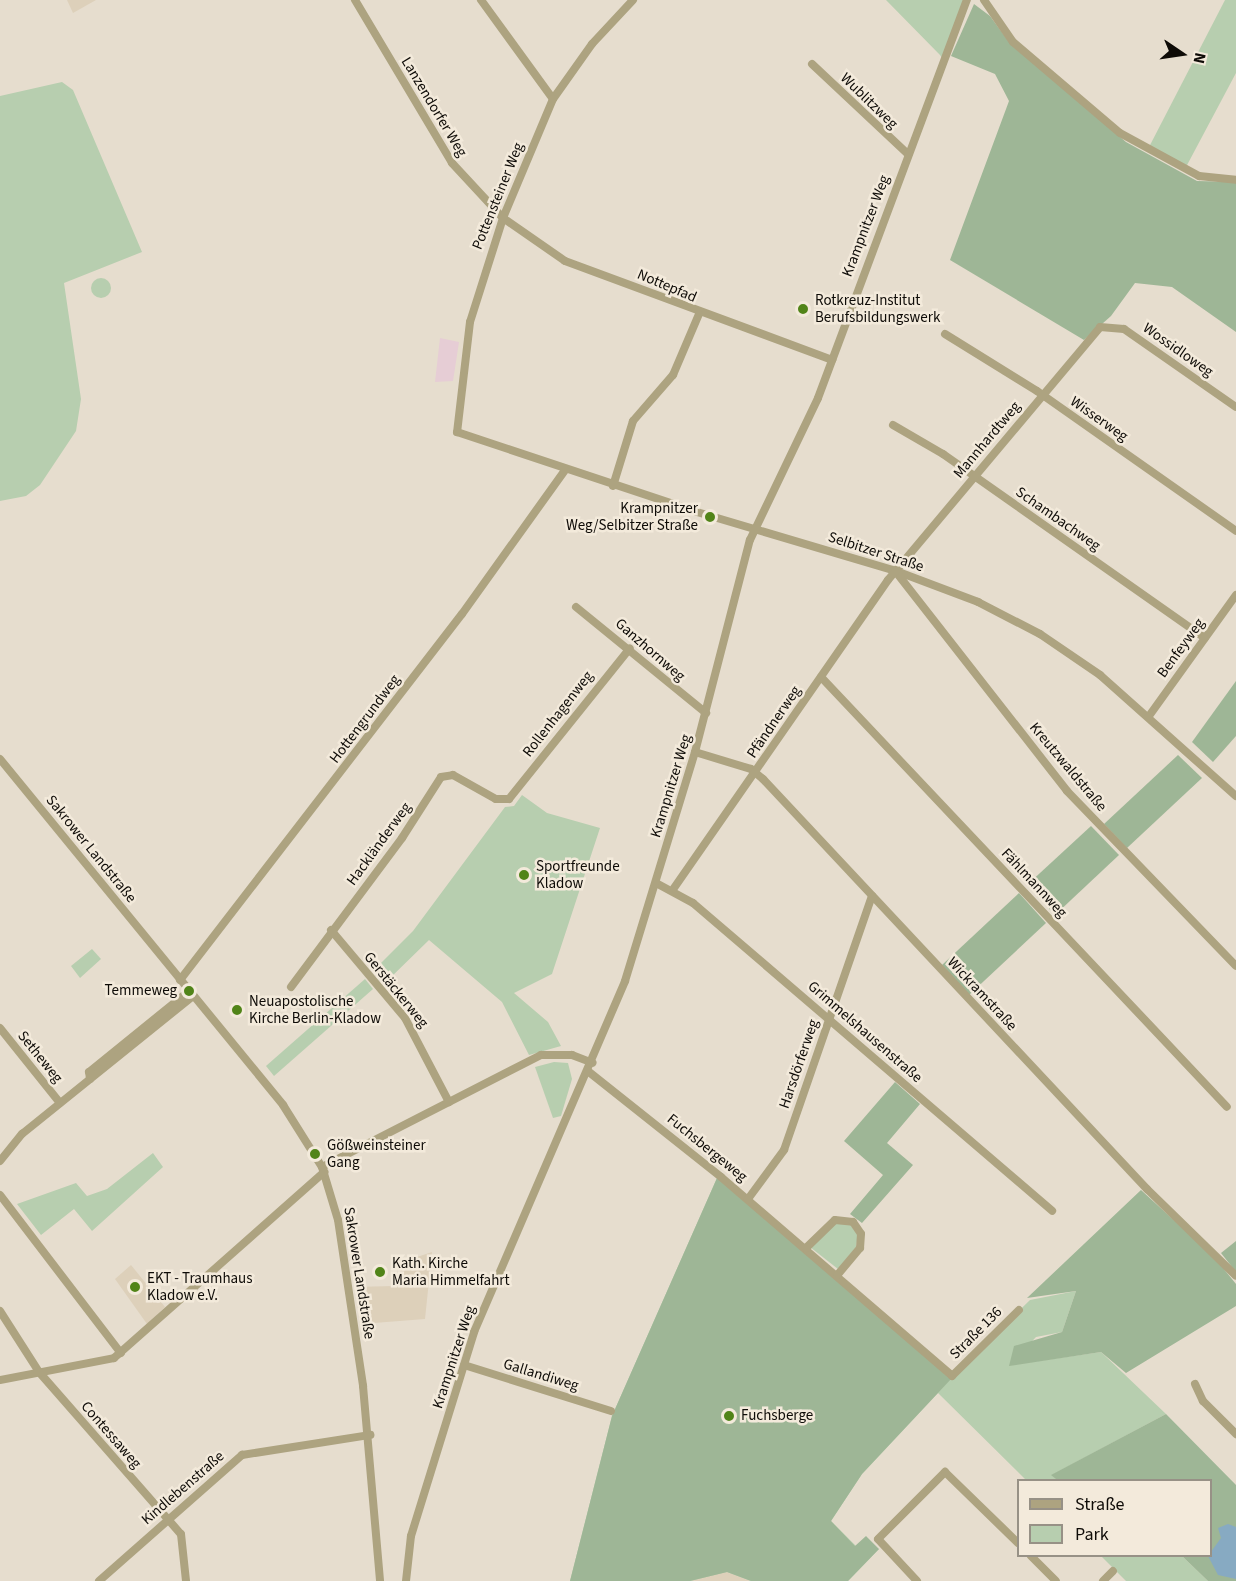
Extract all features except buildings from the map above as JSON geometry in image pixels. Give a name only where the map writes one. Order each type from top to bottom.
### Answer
[{"type":"street","name":"Lanzendorfer Weg","points":[[355,0],[452,163],[502,218]]},
{"type":"street","points":[[481,0],[553,99]]},
{"type":"street","name":"Pottensteiner Weg","points":[[457,432],[470,322],[502,218],[553,99],[592,44],[633,0]]},
{"type":"street","points":[[967,0],[985,2],[1013,42],[1120,134],[1199,176],[1236,180]]},
{"type":"street","name":"Krampnitzer Weg","points":[[406,1581],[411,1536],[464,1365],[593,1063],[656,883],[706,713],[753,530],[832,360],[967,0]]},
{"type":"street","name":"Wublitzweg","points":[[812,64],[908,154]]},
{"type":"street","name":"Nottepfad","points":[[502,218],[565,261],[611,274],[699,314],[832,360]]},
{"type":"street","points":[[613,486],[633,421],[673,375],[699,314]]},
{"type":"street","name":"Mannhardtweg","points":[[896,571],[1100,327]]},
{"type":"street","name":"Wossidloweg","points":[[1100,327],[1130,332],[1236,407]]},
{"type":"street","name":"Wisserweg","points":[[945,334],[1042,395],[1236,531]]},
{"type":"street","name":"Schambachweg","points":[[893,425],[975,476],[1205,638]]},
{"type":"street","name":"Selbitzer Straße","points":[[457,432],[613,486],[753,530],[896,571],[1041,634],[1149,716],[1236,796]]},
{"type":"street","name":"Hottengrundweg","points":[[180,980],[462,614],[565,470]]},
{"type":"street","name":"Pfändnerweg","points":[[674,888],[896,571]]},
{"type":"street","name":"Kreutzwaldstraße","points":[[896,571],[1067,791],[1236,966]]},
{"type":"street","name":"Benfeyweg","points":[[1149,716],[1236,595]]},
{"type":"street","name":"Ganzhornweg","points":[[576,607],[630,648],[706,713]]},
{"type":"street","name":"Rollenhagenweg","points":[[509,799],[630,648]]},
{"type":"street","name":"Fählmannweg","points":[[821,677],[1227,1107]]},
{"type":"street","name":"Wickramstraße","points":[[695,752],[755,772],[1236,1276]]},
{"type":"street","name":"Sakrower Landstraße","points":[[0,759],[296,1123],[323,1169],[338,1220],[370,1435],[380,1581]]},
{"type":"street","name":"Hackländerweg","points":[[291,987],[444,774],[496,799],[509,799]]},
{"type":"street","name":"Grimmelshausenstraße","points":[[656,883],[674,888],[1052,1211]]},
{"type":"street","name":"Harsdörferweg","points":[[748,1199],[783,1150],[872,896]]},
{"type":"street","name":"Gerstäckerweg","points":[[331,930],[405,1018],[449,1102]]},
{"type":"street","points":[[0,1161],[60,1103],[191,994]]},
{"type":"street","name":"Setheweg","points":[[0,1028],[60,1103]]},
{"type":"street","points":[[0,1380],[121,1353],[323,1169],[541,1055],[572,1055],[593,1063]]},
{"type":"street","name":"Fuchsbergeweg","points":[[589,1072],[748,1199],[952,1376]]},
{"type":"street","points":[[0,1195],[121,1353]]},
{"type":"street","points":[[806,1248],[835,1220],[853,1222],[861,1242],[837,1275]]},
{"type":"street","name":"Straße 136","points":[[952,1376],[1019,1310]]},
{"type":"street","name":"Contessaweg","points":[[0,1311],[39,1372],[180,1534],[186,1581]]},
{"type":"street","name":"Gallandiweg","points":[[464,1365],[611,1411]]},
{"type":"street","points":[[1195,1383],[1203,1401],[1236,1434]]},
{"type":"street","name":"Kindlebenstraße","points":[[99,1581],[242,1455],[370,1435]]},
{"type":"street","points":[[917,1581],[878,1539],[945,1472],[1017,1543]]},
{"type":"street","points":[[1031,1557],[1056,1581]]},
{"type":"street","points":[[1103,1581],[1113,1571]]},
{"type":"shaded area","points":[[67,0],[96,0],[73,13]]},
{"type":"shaded area","points":[[440,338],[459,342],[453,381],[435,382]]},
{"type":"shaded area","points":[[432,1252],[425,1319],[361,1324],[355,1287],[393,1286],[405,1261]]},
{"type":"shaded area","name":"EKT - Traumhaus Kladow e.V.","points":[[131,1265],[165,1307],[147,1324],[115,1279]]},
{"type":"shaded area","points":[[727,1572],[751,1581],[690,1581],[707,1573]]},
{"type":"green space","points":[[886,0],[964,0],[942,58],[940,55]]},
{"type":"green space","points":[[1225,0],[1236,0],[1236,73],[1186,167],[1148,149]]},
{"type":"green space","points":[[974,4],[990,16],[1009,42],[1126,142],[1197,181],[1236,182],[1236,332],[1172,287],[1135,283],[1111,316],[1084,340],[950,260],[1009,101],[995,74],[951,56]]},
{"type":"green space","points":[[62,82],[73,90],[142,252],[64,283],[81,399],[76,431],[40,485],[26,496],[0,501],[0,96]]},
{"type":"green space","points":[[97,278],[105,278],[111,284],[111,292],[105,298],[97,298],[91,292],[91,284]]},
{"type":"green space","points":[[1236,681],[1236,736],[1213,762],[1192,742]]},
{"type":"green space","points":[[1178,755],[1202,778],[1127,848],[1104,824]]},
{"type":"green space","name":"Sportfreunde Kladow","points":[[522,795],[547,813],[600,828],[552,974],[514,993],[548,1022],[561,1046],[529,1055],[502,1002],[429,940],[385,983],[374,970],[413,931],[505,807],[514,806]]},
{"type":"green space","points":[[1091,826],[1119,855],[1055,915],[1027,885]]},
{"type":"green space","points":[[1019,893],[1046,923],[969,995],[942,965]]},
{"type":"green space","points":[[92,949],[101,959],[80,978],[71,966]]},
{"type":"green space","points":[[365,979],[373,989],[274,1076],[266,1066]]},
{"type":"green space","points":[[554,1062],[568,1063],[572,1079],[561,1116],[553,1118],[535,1067]]},
{"type":"green space","points":[[895,1082],[920,1104],[887,1143],[913,1165],[862,1223],[850,1214],[883,1175],[844,1141]]},
{"type":"green space","points":[[153,1153],[163,1167],[92,1231],[74,1209],[41,1235],[17,1204],[76,1183],[87,1196],[107,1189]]},
{"type":"green space","points":[[717,1178],[952,1377],[1030,1300],[1076,1291],[1062,1332],[1036,1337],[1010,1365],[1101,1352],[1166,1414],[1052,1475],[1056,1479],[1025,1479],[938,1393],[862,1474],[831,1521],[856,1546],[879,1549],[848,1581],[751,1581],[727,1572],[690,1581],[570,1581],[612,1416]]},
{"type":"green space","points":[[717,1178],[952,1378],[862,1474],[831,1521],[855,1546],[866,1536],[879,1549],[848,1581],[751,1581],[727,1572],[690,1581],[570,1581],[612,1416]]},
{"type":"green space","points":[[1141,1190],[1214,1257],[1236,1284],[1236,1306],[1126,1373],[1101,1352],[1009,1366],[1014,1346],[1062,1332],[1076,1291],[1027,1298]]},
{"type":"green space","points":[[831,1223],[850,1224],[858,1235],[856,1247],[838,1269],[810,1247]]},
{"type":"green space","points":[[1236,1241],[1236,1272],[1221,1253]]},
{"type":"green space","points":[[1166,1414],[1236,1485],[1236,1581],[1208,1581],[1183,1557],[1212,1557],[1212,1479],[1056,1479],[1051,1475]]},
{"type":"green space","points":[[1102,1557],[1183,1557],[1208,1581],[1126,1581]]},
{"type":"water","points":[[1228,1524],[1236,1527],[1236,1579],[1218,1575],[1209,1557],[1212,1557],[1212,1550],[1221,1538],[1218,1528]]},
{"type":"place","name":"Rotkreuz-Institut Berufsbildungswerk","points":[[803,309]]},
{"type":"place","name":"Krampnitzer Weg/Selbitzer Straße","points":[[710,517]]},
{"type":"place","name":"Sportfreunde Kladow","points":[[524,875]]},
{"type":"place","name":"Temmeweg","points":[[189,991]]},
{"type":"place","name":"Neuapostolische Kirche Berlin-Kladow","points":[[237,1010]]},
{"type":"place","name":"Gößweinsteiner Gang","points":[[315,1154]]},
{"type":"place","name":"Kath. Kirche Maria Himmelfahrt","points":[[380,1272]]},
{"type":"place","name":"EKT - Traumhaus Kladow e.V.","points":[[135,1287]]},
{"type":"place","name":"Fuchsberge","points":[[729,1416]]}]
